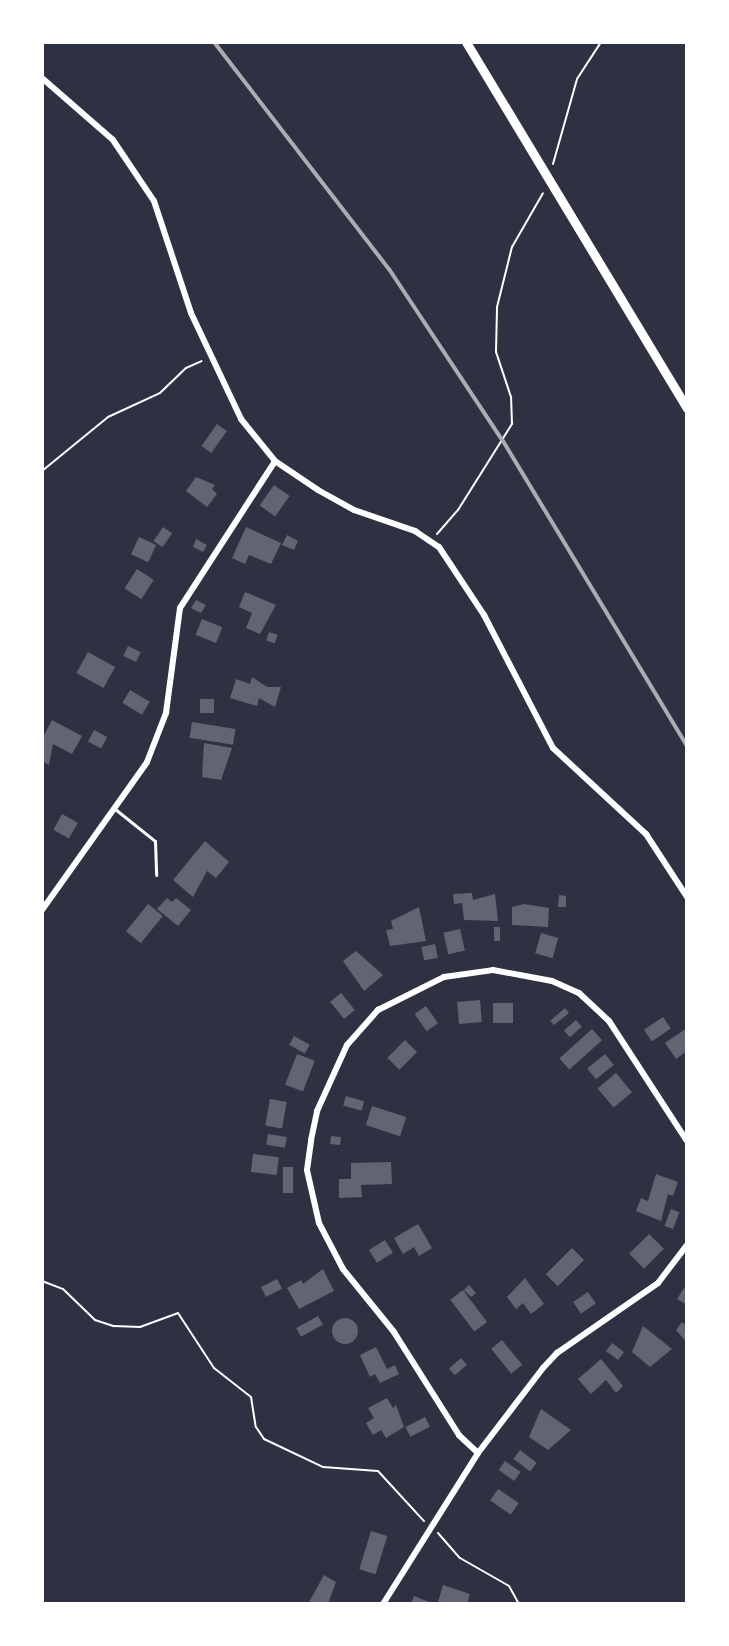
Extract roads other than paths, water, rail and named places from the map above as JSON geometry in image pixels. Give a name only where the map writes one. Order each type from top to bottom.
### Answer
[{"type":"main road","points":[[466,42],[687,409]]},
{"type":"street","points":[[42,78],[113,140],[147,189],[211,357],[241,419],[275,461],[354,510],[397,522],[432,541],[484,615],[553,748],[646,834],[687,897]]},
{"type":"street","points":[[42,910],[115,809],[156,743],[180,608],[275,461]]},
{"type":"street","points":[[478,1453],[459,1435],[394,1332],[343,1269],[319,1223],[307,1170],[311,1140],[317,1111],[347,1045],[378,1010],[444,977],[493,970],[552,981],[579,993],[609,1021],[687,1141]]},
{"type":"street","points":[[383,1604],[478,1453],[557,1353],[658,1283],[687,1245]]},
{"type":"lane","points":[[115,809],[155,841],[156,875]]},
{"type":"railway","points":[[214,42],[389,269],[503,441],[687,746]]}]
